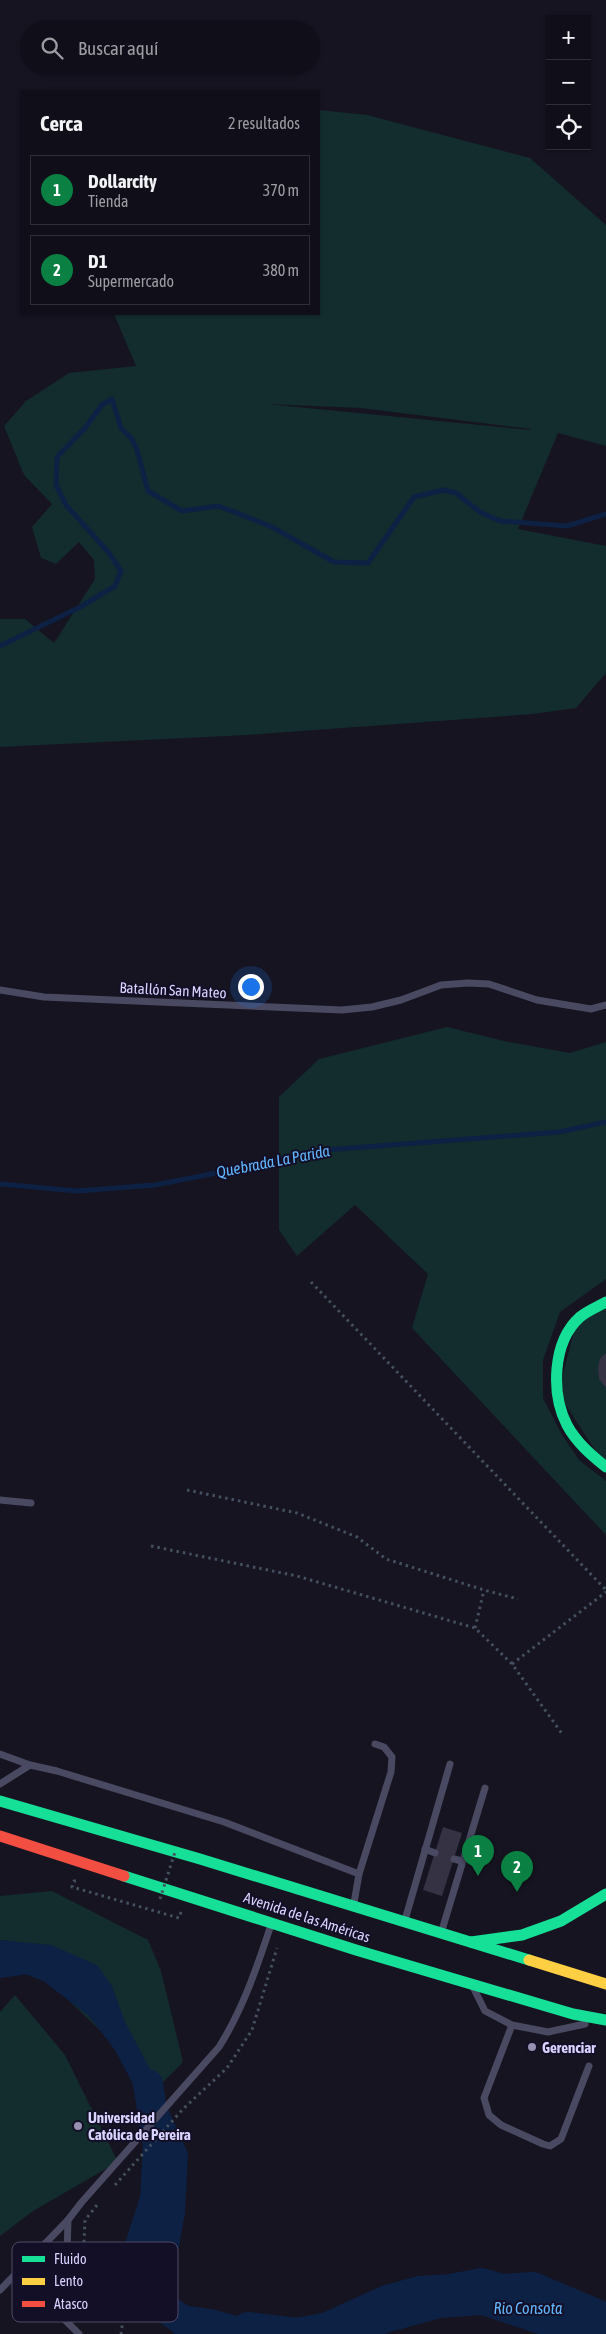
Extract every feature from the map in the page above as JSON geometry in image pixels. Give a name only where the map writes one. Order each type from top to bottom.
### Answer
[{"type":"main road","points":[[606,1302],[577,1320],[560,1349],[558,1372],[558,1394],[563,1418],[578,1441],[606,1467]]},
{"type":"main road","name":"Avenida de las Américas","points":[[0,1801],[175,1852],[606,1984]]},
{"type":"main road","name":"Avenida de las Américas","points":[[0,1836],[356,1950],[548,2006],[604,2020]]},
{"type":"main road","points":[[471,1942],[522,1935],[562,1921],[606,1894]]},
{"type":"lane","name":"Batallón San Mateo","points":[[0,990],[44,997],[342,1010],[387,1004],[441,985],[478,983],[550,1002],[591,1009],[606,1005]]},
{"type":"lane","points":[[0,1500],[31,1503]]},
{"type":"lane","points":[[353,1906],[359,1874],[391,1772],[392,1757],[384,1747],[375,1744]]},
{"type":"lane","points":[[0,1754],[30,1765],[57,1771],[224,1822],[359,1874]]},
{"type":"lane","points":[[404,1922],[450,1764]]},
{"type":"lane","points":[[0,1784],[30,1765]]},
{"type":"lane","points":[[441,1933],[485,1788]]},
{"type":"lane","points":[[425,1849],[435,1852]]},
{"type":"lane","points":[[454,1859],[462,1862]]},
{"type":"lane","points":[[47,2242],[204,2067],[233,2026],[256,1970],[272,1922]]},
{"type":"lane","points":[[471,1982],[485,2011],[512,2025],[548,2032],[604,2020]]},
{"type":"lane","points":[[512,2025],[484,2098],[489,2115],[501,2125],[550,2146],[562,2139],[589,2066]]},
{"type":"lane","points":[[67,2242],[68,2220]]},
{"type":"lane","points":[[0,2290],[12,2278]]},
{"type":"lane","points":[[67,2322],[79,2334]]},
{"type":"path","points":[[311,1282],[606,1591],[512,1664]]},
{"type":"path","points":[[187,1490],[297,1513],[357,1537],[386,1559],[518,1599]]},
{"type":"path","points":[[151,1546],[297,1576],[475,1628],[512,1664],[563,1735]]},
{"type":"path","points":[[475,1628],[484,1590]]},
{"type":"path","points":[[158,1906],[175,1852]]},
{"type":"path","points":[[84,1884],[74,1881],[72,1887],[179,1918],[186,1895]]},
{"type":"path","points":[[112,2188],[183,2109],[227,2068],[252,2030],[284,1926]]},
{"type":"path","points":[[84,2242],[85,2220],[98,2203]]},
{"type":"green space","points":[[320,110],[367,115],[530,158],[606,225],[606,446],[558,433],[518,529],[606,546],[606,673],[576,708],[533,714],[247,735],[0,747],[0,619],[25,619],[54,643],[95,579],[94,560],[79,542],[56,564],[41,558],[32,527],[52,504],[24,475],[4,426],[26,401],[69,373],[136,366],[114,315],[320,315]],"holes":[[[267,404],[361,408],[530,430]]]},
{"type":"green space","points":[[447,1027],[504,1041],[570,1053],[606,1042],[606,1279],[560,1312],[543,1360],[543,1398],[562,1435],[579,1460],[606,1481],[606,1535],[412,1328],[428,1274],[355,1205],[297,1256],[279,1230],[279,1097],[319,1059]]},
{"type":"green space","points":[[606,1302],[606,1467],[558,1393],[577,1320]]},
{"type":"green space","points":[[52,1891],[148,1940],[161,1971],[183,2062],[158,2087],[8,1941],[0,1940],[0,1896]]},
{"type":"green space","points":[[15,1995],[65,2055],[118,2162],[33,2211],[0,2236],[0,2012]]},
{"type":"water","name":"Rio Consota","points":[[0,1940],[51,1945],[97,1965],[112,1986],[125,2022],[148,2065],[188,2153],[185,2213],[178,2252],[178,2242],[145,2242],[142,2236],[169,2152],[115,2050],[85,2011],[74,1987],[51,1968],[29,1959],[0,1963]]},
{"type":"water","name":"Rio Consota","points":[[482,2283],[533,2287],[582,2307],[606,2325],[606,2334],[538,2334],[481,2315],[441,2318],[383,2334],[175,2334],[163,2322],[178,2322],[178,2314],[183,2320],[242,2333],[277,2331],[314,2317],[387,2300]]},
{"type":"building","points":[[606,1353],[606,1388],[599,1379],[598,1368],[600,1358]]},
{"type":"building","points":[[443,1827],[462,1833],[442,1896],[423,1890]]},
{"type":"waterway","points":[[0,646],[80,607],[115,586],[121,571],[109,553],[66,505],[56,485],[57,457],[85,428],[102,405],[112,399],[121,428],[132,439],[137,450],[148,491],[182,511],[218,506],[237,513],[272,527],[334,562],[368,563],[414,497],[443,490],[456,493],[480,512],[500,521],[567,526],[606,514]]},
{"type":"waterway","name":"Quebrada La Parida","points":[[0,1184],[77,1191],[155,1185],[247,1167],[313,1151],[559,1132],[606,1122]]},
{"type":"waterway","points":[[0,1963],[29,1959],[51,1968],[95,2002]]},
{"type":"waterway","points":[[141,2242],[155,2199],[158,2146],[148,2084]]},
{"type":"waterway","points":[[178,2317],[183,2320],[210,2324],[242,2333],[248,2327],[297,2333],[328,2327],[387,2300],[420,2291],[450,2289],[482,2283],[502,2289],[533,2287],[606,2318]]},
{"type":"traffic: fast","points":[[606,1302],[580,1317],[571,1328],[559,1354],[557,1369],[558,1399],[567,1425],[584,1448],[606,1467]]},
{"type":"traffic: fast","points":[[0,1801],[200,1859],[529,1960]]},
{"type":"traffic: fast","points":[[124,1876],[356,1950],[573,2014],[606,2020]]},
{"type":"traffic: fast","points":[[471,1942],[522,1935],[561,1921],[606,1894]]},
{"type":"traffic: slow","points":[[529,1960],[606,1984]]},
{"type":"traffic: jam","points":[[0,1836],[124,1876]]},
{"type":"place","name":"Dollarcity","points":[[478,1876]]},
{"type":"place","name":"D1","points":[[517,1892]]},
{"type":"place","name":"Gerenciar","points":[[532,2047]]},
{"type":"place","name":"Universidad Católica de Pereira","points":[[78,2126]]}]
